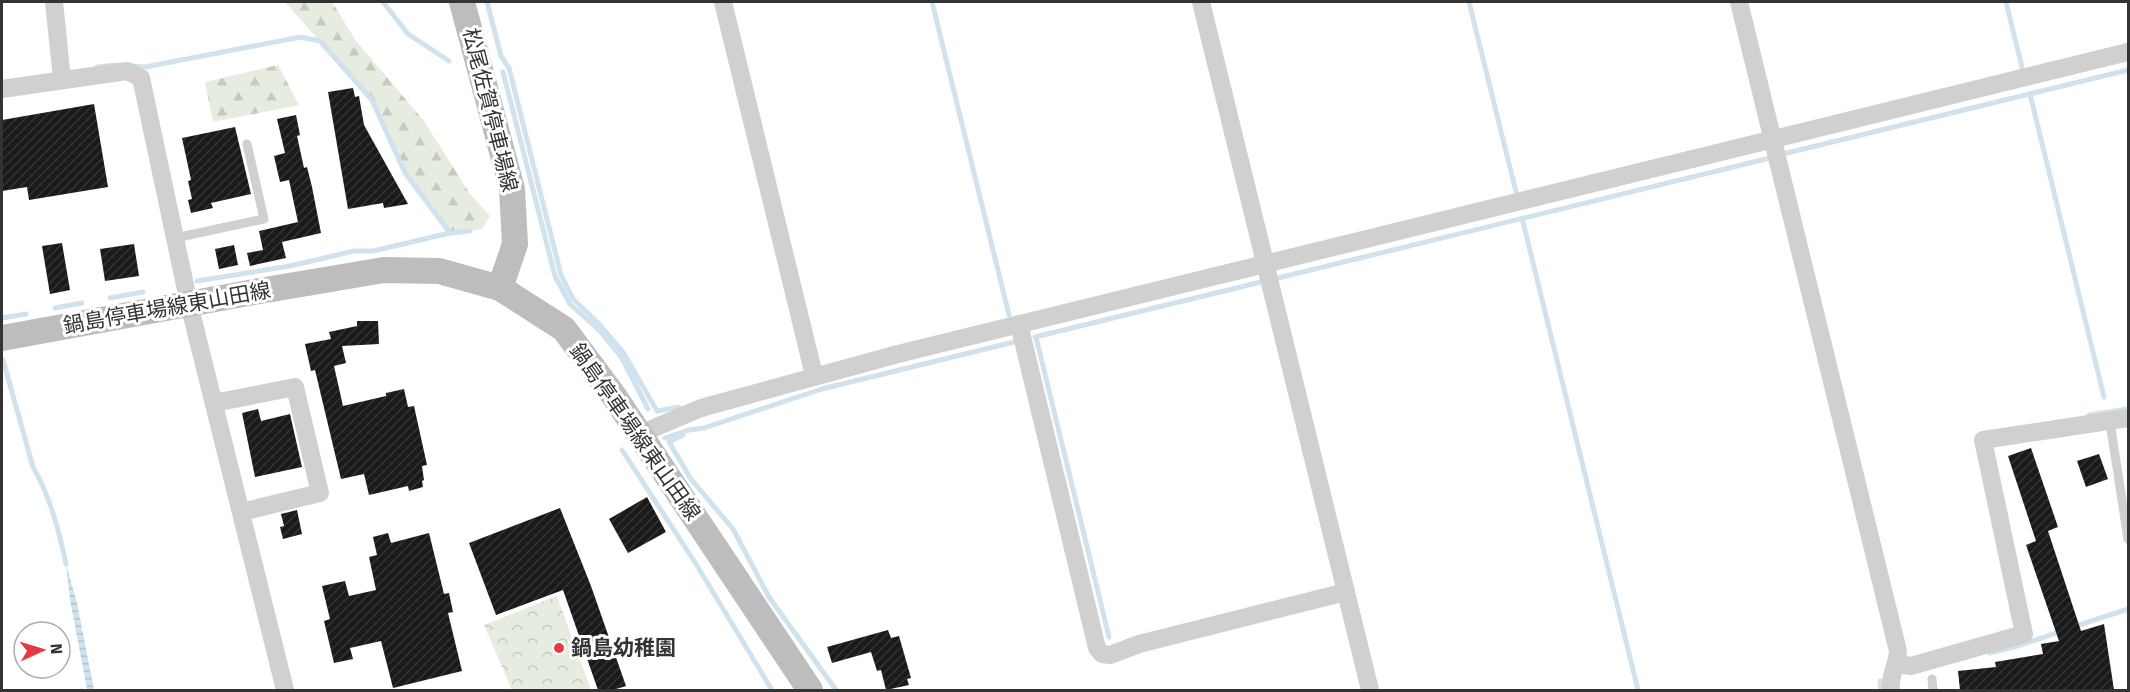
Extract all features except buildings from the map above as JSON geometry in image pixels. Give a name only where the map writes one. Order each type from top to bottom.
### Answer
[{"type":"main road","name":"松尾佐賀停車場線","points":[[462,2],[512,189],[515,244],[500,288]]},
{"type":"main road","name":"鍋島停車場線東山田線","points":[[2,338],[384,270],[439,271],[500,288],[564,329],[640,434],[810,690]]},
{"type":"street","points":[[54,2],[62,79]]},
{"type":"street","points":[[723,2],[814,375]]},
{"type":"street","points":[[1201,2],[1370,690]]},
{"type":"street","points":[[1739,2],[1898,651],[1898,664],[1889,681],[1891,690]]},
{"type":"street","points":[[640,434],[701,408],[814,375],[2128,52]]},
{"type":"street","points":[[2,89],[127,71],[141,78],[189,304],[285,690]]},
{"type":"street","points":[[1019,324],[1096,648],[1102,654],[1110,655],[1139,644],[1346,592]]},
{"type":"street","points":[[214,403],[295,387],[320,493],[241,512]]},
{"type":"street","points":[[1898,664],[1911,666],[2024,634],[1983,440],[2128,418]]},
{"type":"lane","points":[[175,238],[264,219],[247,144]]},
{"type":"lane","points":[[2111,429],[2128,539]]},
{"type":"lane","points":[[1932,678],[1933,690]]},
{"type":"green space","points":[[285,2],[332,2],[356,41],[424,121],[470,194],[490,216],[482,229],[450,233],[405,173],[372,100]]},
{"type":"green space","points":[[278,65],[299,105],[213,122],[205,82]]},
{"type":"green space","points":[[557,596],[591,690],[512,690],[484,625]]},
{"type":"water","points":[[66,564],[77,603],[94,690],[87,690],[70,600]]},
{"type":"waterway","points":[[383,2],[408,34],[449,61]]},
{"type":"waterway","points":[[487,2],[501,56],[509,68],[561,275],[573,299],[623,352],[657,411],[679,407]]},
{"type":"waterway","points":[[932,2],[1009,315]]},
{"type":"waterway","points":[[1469,2],[1516,192]]},
{"type":"waterway","points":[[2006,2],[2022,67]]},
{"type":"waterway","points":[[132,66],[145,67],[301,37],[320,41],[372,100],[405,173],[450,233]]},
{"type":"waterway","points":[[97,67],[117,65]]},
{"type":"waterway","points":[[1783,154],[2128,70]]},
{"type":"waterway","points":[[503,72],[555,276],[570,304],[601,332],[622,358],[648,409]]},
{"type":"waterway","points":[[2030,94],[2104,397]]},
{"type":"waterway","points":[[1278,278],[1770,158]]},
{"type":"waterway","points":[[1522,218],[1638,690]]},
{"type":"waterway","points":[[197,281],[290,266],[354,251],[373,251],[450,233],[470,231]]},
{"type":"waterway","points":[[1035,337],[1261,282]]},
{"type":"waterway","points":[[110,298],[143,292]]},
{"type":"waterway","points":[[55,308],[82,303]]},
{"type":"waterway","points":[[2,318],[26,314]]},
{"type":"waterway","points":[[1036,337],[1109,637]]},
{"type":"waterway","points":[[665,438],[704,428],[822,389],[1014,342]]},
{"type":"waterway","points":[[3,360],[33,467],[53,514],[66,564]]},
{"type":"waterway","points":[[2089,415],[2128,409]]},
{"type":"waterway","points":[[683,435],[669,442],[691,479],[733,529],[769,597],[836,690]]},
{"type":"waterway","points":[[622,450],[696,564],[772,690]]},
{"type":"waterway","points":[[2073,627],[2128,609]]},
{"type":"waterway","points":[[1990,653],[2062,631]]},
{"type":"waterway","points":[[1880,681],[1881,690]]},
{"type":"place","name":"鍋島幼稚園","points":[[559,648]]}]
